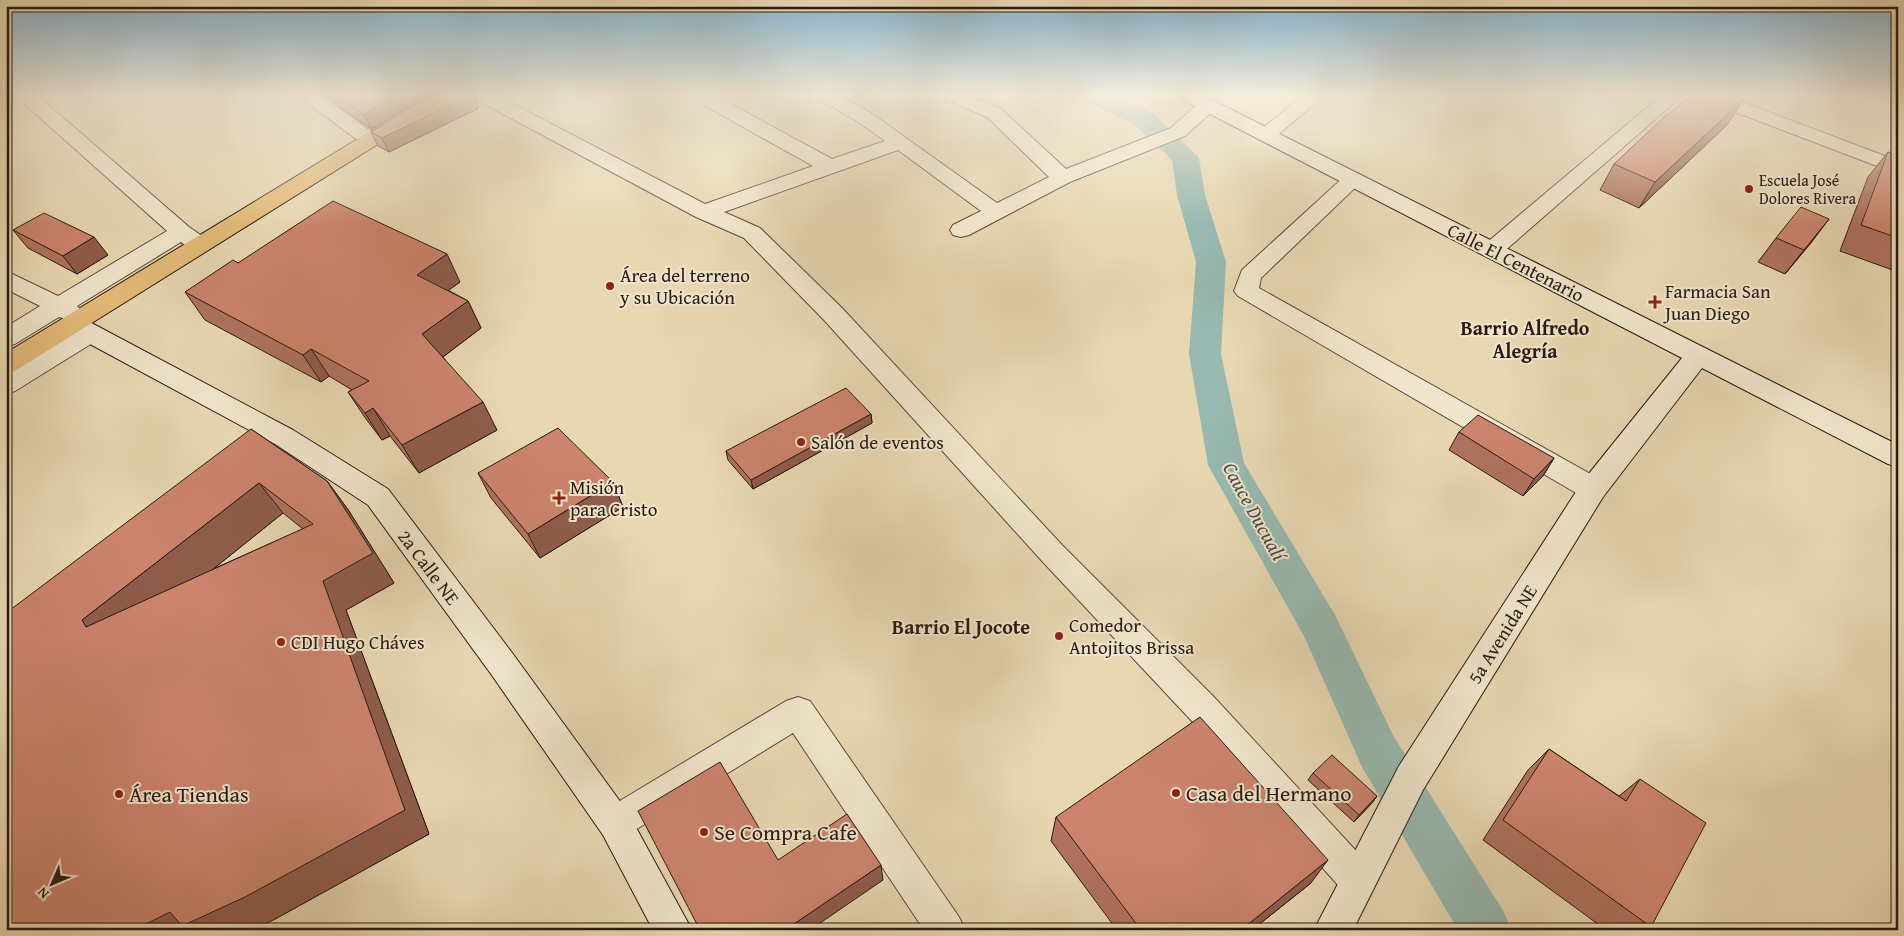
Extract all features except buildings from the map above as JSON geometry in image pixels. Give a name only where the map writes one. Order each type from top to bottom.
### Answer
[{"type":"main road","points":[[6,365],[76,320],[190,239],[370,140]]},
{"type":"street","points":[[77,139],[190,239]]},
{"type":"street","points":[[566,139],[704,212],[752,233],[833,314],[1052,553],[1201,707],[1358,880]]},
{"type":"street","points":[[780,139],[831,167]]},
{"type":"street","points":[[895,139],[996,212]]},
{"type":"street","points":[[1021,139],[1063,178]]},
{"type":"street","points":[[961,230],[1063,178],[1161,139]]},
{"type":"street","name":"Calle El Centenario","points":[[1273,139],[1898,457]]},
{"type":"street","points":[[1492,250],[1621,139]]},
{"type":"street","points":[[1823,139],[1898,168]]},
{"type":"street","points":[[704,212],[900,142]]},
{"type":"street","points":[[1352,179],[1250,275],[1246,291],[1593,490]]},
{"type":"street","name":"2a Calle NE","points":[[6,279],[76,320],[273,445],[378,497],[502,664],[615,823],[673,930]]},
{"type":"street","points":[[6,338],[76,320]]},
{"type":"street","points":[[6,385],[76,320]]},
{"type":"street","name":"5a Avenida NE","points":[[1333,930],[1391,813],[1411,778],[1593,490],[1698,355]]},
{"type":"street","points":[[615,823],[798,712],[946,930]]},
{"type":"waterway","name":"Cauce Ducualí","points":[[1165,139],[1185,158],[1191,195],[1211,262],[1205,354],[1226,465],[1321,627],[1378,752],[1486,930]]},
{"type":"place","name":"Escuela José Dolores Rivera","points":[[1749,189]]},
{"type":"place","name":"Área del terreno y su Ubicación","points":[[610,286]]},
{"type":"place","name":"Farmacia San Juan Diego","points":[[1655,302]]},
{"type":"place","name":"Salón de eventos","points":[[801,442]]},
{"type":"place","name":"Misión para Cristo","points":[[559,498]]},
{"type":"place","name":"Comedor Antojitos Brissa","points":[[1059,636]]},
{"type":"place","name":"CDI Hugo Cháves","points":[[281,642]]},
{"type":"place","name":"Casa del Hermano","points":[[1176,793]]},
{"type":"place","name":"Área Tiendas","points":[[119,794]]},
{"type":"place","name":"Se Compra Cafe","points":[[704,832]]},
{"type":"district","name":"Barrio Alfredo Alegría","points":[[1525,338]]},
{"type":"district","name":"Barrio El Jocote","points":[[961,626]]}]
